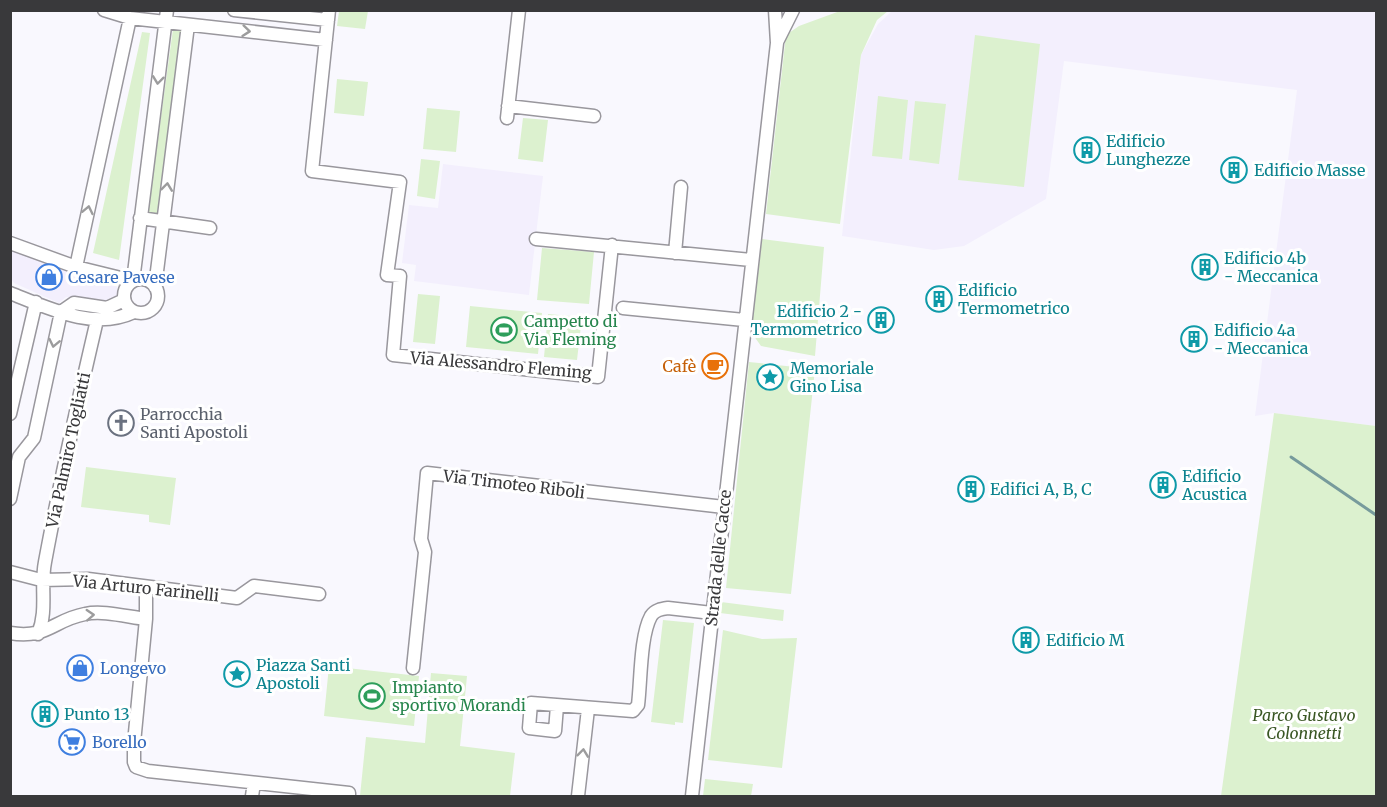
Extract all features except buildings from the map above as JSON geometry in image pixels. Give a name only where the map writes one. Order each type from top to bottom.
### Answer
[{"type":"street","points":[[104,10],[130,18],[166,16],[188,25],[326,40],[328,15],[234,10]]},
{"type":"street","points":[[519,10],[508,112],[594,116]]},
{"type":"street","name":"Strada delle Cacce","points":[[692,796],[777,43],[775,10]]},
{"type":"street","name":"Strada delle Cacce","points":[[777,43],[793,10]]},
{"type":"street","points":[[306,38],[309,14]]},
{"type":"street","points":[[134,312],[124,300],[124,292],[133,281],[166,16]]},
{"type":"street","points":[[76,267],[130,18]]},
{"type":"street","points":[[10,292],[61,312],[97,320],[134,312],[145,313],[153,308],[157,299],[155,287],[162,222],[188,25]]},
{"type":"street","name":"Via Alessandro Fleming","points":[[326,40],[312,171],[400,182],[387,275],[400,276],[393,355],[598,376],[612,245]]},
{"type":"street","points":[[675,253],[681,187]]},
{"type":"street","points":[[140,218],[210,228]]},
{"type":"street","points":[[536,239],[751,260]]},
{"type":"street","points":[[10,243],[76,267],[133,281],[142,280],[155,287]]},
{"type":"street","points":[[10,500],[15,456],[34,438],[61,312],[74,303],[107,308],[124,300]]},
{"type":"street","points":[[10,414],[36,303]]},
{"type":"street","points":[[623,308],[744,320]]},
{"type":"street","name":"Via Palmiro Togliatti","points":[[41,580],[63,464],[97,320]]},
{"type":"street","name":"Via Timoteo Riboli","points":[[413,668],[425,552],[421,539],[427,473],[724,507]]},
{"type":"street","name":"Via Arturo Farinelli","points":[[10,572],[41,580],[88,579],[237,598],[254,586],[319,594]]},
{"type":"street","points":[[38,634],[44,620],[41,580]]},
{"type":"street","points":[[146,587],[146,619],[134,743],[135,766],[148,771],[349,793],[349,796]]},
{"type":"street","points":[[558,706],[628,713],[636,709],[646,630],[655,612],[668,608],[712,613]]},
{"type":"street","name":"Via Arturo Farinelli","points":[[10,633],[38,634],[62,621],[88,613],[146,619]]},
{"type":"street","points":[[578,796],[588,709]]},
{"type":"street","points":[[252,796],[254,783]]},
{"type":"shaded area","points":[[892,11],[1376,11],[1376,426],[1274,413],[1255,416],[1297,90],[1064,61],[1046,199],[964,246],[934,250],[842,236],[861,55],[878,24]]},
{"type":"shaded area","points":[[443,164],[543,176],[529,295],[414,281],[416,265],[402,263],[409,205],[438,208]]},
{"type":"shaded area","name":"Cesare Pavese","points":[[10,250],[78,275],[116,282],[118,295],[108,301],[66,297],[59,303],[14,283],[11,279]]},
{"type":"green space","points":[[339,11],[368,11],[365,29],[337,26]]},
{"type":"green space","points":[[840,11],[888,11],[877,20],[861,55],[840,224],[766,214],[786,35],[799,26]]},
{"type":"green space","points":[[173,29],[182,29],[157,214],[148,212]]},
{"type":"green space","points":[[142,32],[150,33],[119,260],[93,253]]},
{"type":"green space","points":[[975,35],[1040,44],[1024,187],[958,180]]},
{"type":"green space","points":[[337,79],[368,82],[364,116],[334,113]]},
{"type":"green space","points":[[878,96],[908,100],[902,159],[872,156]]},
{"type":"green space","points":[[915,101],[946,104],[939,164],[909,160]]},
{"type":"green space","points":[[427,108],[460,111],[456,152],[423,149]]},
{"type":"green space","points":[[523,118],[548,120],[543,162],[518,159]]},
{"type":"green space","points":[[421,159],[440,161],[435,199],[417,196]]},
{"type":"green space","points":[[762,239],[824,247],[815,356],[761,346],[751,332]]},
{"type":"green space","points":[[542,248],[594,252],[589,304],[537,300]]},
{"type":"green space","points":[[418,294],[440,296],[435,344],[413,342]]},
{"type":"green space","name":"Campetto di Via Fleming","points":[[470,306],[542,313],[538,354],[466,347]]},
{"type":"green space","name":"Campetto di Via Fleming","points":[[548,314],[582,317],[577,360],[544,357]]},
{"type":"green space","points":[[749,362],[815,369],[791,594],[726,588]]},
{"type":"green space","name":"Parco Gustavo Colonnetti","points":[[1274,413],[1376,426],[1376,796],[1221,796]]},
{"type":"green space","points":[[86,467],[176,478],[170,525],[149,522],[149,515],[81,507]]},
{"type":"green space","points":[[721,602],[784,610],[783,621],[720,613]]},
{"type":"green space","points":[[663,620],[694,623],[683,723],[675,722],[675,725],[651,722]]},
{"type":"green space","points":[[723,630],[762,639],[797,638],[782,768],[708,760]]},
{"type":"green space","name":"Impianto sportivo Morandi","points":[[329,666],[419,676],[414,726],[324,716]]},
{"type":"green space","points":[[431,673],[467,676],[460,746],[515,753],[510,796],[360,796],[366,737],[425,743]]},
{"type":"green space","points":[[705,779],[753,784],[751,796],[703,796]]},
{"type":"waterway","points":[[1291,457],[1376,515]]},
{"type":"place","name":"Edificio Lunghezze","points":[[1087,150]]},
{"type":"place","name":"Edificio Masse","points":[[1234,170]]},
{"type":"place","name":"Edificio 4b - Meccanica","points":[[1205,267]]},
{"type":"place","name":"Cesare Pavese","points":[[49,277]]},
{"type":"place","name":"Edificio Termometrico","points":[[939,299]]},
{"type":"place","name":"Edificio 2 - Termometrico","points":[[881,320]]},
{"type":"place","name":"Campetto di Via Fleming","points":[[504,330]]},
{"type":"place","name":"Edificio 4a - Meccanica","points":[[1194,339]]},
{"type":"place","name":"Cafè","points":[[715,366]]},
{"type":"place","name":"Memoriale Gino Lisa","points":[[770,377]]},
{"type":"place","name":"Parrocchia Santi Apostoli","points":[[121,423]]},
{"type":"place","name":"Edificio Acustica","points":[[1163,485]]},
{"type":"place","name":"Edifici A, B, C","points":[[971,489]]},
{"type":"place","name":"Edificio M","points":[[1026,640]]},
{"type":"place","name":"Longevo","points":[[80,668]]},
{"type":"place","name":"Piazza Santi Apostoli","points":[[237,674]]},
{"type":"place","name":"Impianto sportivo Morandi","points":[[372,696]]},
{"type":"place","name":"Punto 13","points":[[45,714]]},
{"type":"place","name":"Borello","points":[[72,742]]}]
